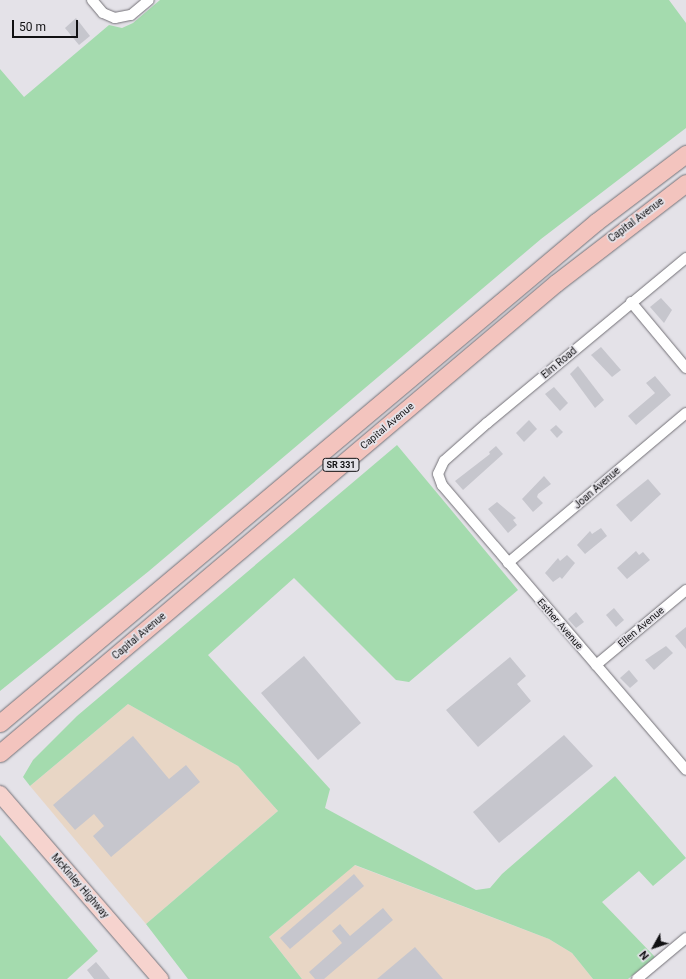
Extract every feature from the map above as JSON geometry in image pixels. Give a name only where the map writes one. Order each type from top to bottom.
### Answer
[{"type":"highway","name":"SR 331","points":[[0,723],[596,222],[686,154]]},
{"type":"highway","name":"Capital Avenue","points":[[0,753],[556,283],[686,182]]},
{"type":"main road","name":"McKinley Highway","points":[[0,794],[160,979]]},
{"type":"street","points":[[92,0],[103,13],[115,18],[131,15],[149,0]]},
{"type":"street","name":"Elm Road","points":[[438,474],[444,461],[460,447],[631,302],[686,258]]},
{"type":"street","points":[[631,302],[686,368]]},
{"type":"street","name":"Joan Avenue","points":[[508,563],[686,413]]},
{"type":"street","name":"Esther Avenue","points":[[438,474],[442,485],[684,765]]},
{"type":"street","name":"Ellen Avenue","points":[[596,665],[686,590]]},
{"type":"street","points":[[637,979],[686,938]]},
{"type":"shaded area","points":[[128,704],[238,766],[278,811],[146,924],[30,786]]},
{"type":"shaded area","points":[[354,865],[549,939],[572,953],[593,979],[302,979],[269,937]]},
{"type":"green space","points":[[160,0],[669,0],[686,23],[686,128],[541,239],[149,571],[0,691],[0,69],[24,97],[109,25],[122,28],[133,23]]},
{"type":"green space","points":[[397,445],[518,590],[409,682],[396,680],[294,578],[208,655],[330,789],[325,808],[476,890],[490,888],[502,874],[615,776],[686,858],[653,886],[639,871],[602,902],[655,957],[628,979],[593,979],[572,953],[549,939],[355,865],[269,937],[302,979],[188,979],[146,924],[278,811],[238,766],[128,704],[30,786],[23,777],[33,760],[77,716]]},
{"type":"green space","points":[[0,835],[98,951],[67,979],[0,979]]},
{"type":"building","points":[[76,18],[90,36],[79,45],[65,28]]},
{"type":"building","points":[[661,298],[672,310],[664,323],[650,307]]},
{"type":"building","points":[[601,347],[621,370],[612,377],[591,355]]},
{"type":"building","points":[[578,366],[604,400],[595,408],[570,374]]},
{"type":"building","points":[[655,376],[671,395],[636,425],[628,416],[655,393],[646,383]]},
{"type":"building","points":[[554,387],[568,403],[560,411],[545,394]]},
{"type":"building","points":[[529,420],[537,429],[524,442],[516,433]]},
{"type":"building","points":[[556,425],[563,432],[557,438],[550,430]]},
{"type":"building","points":[[496,446],[503,454],[463,490],[455,481],[490,454],[489,452]]},
{"type":"building","points":[[544,476],[551,484],[538,494],[537,497],[543,503],[533,512],[522,499]]},
{"type":"building","points":[[648,479],[661,494],[631,522],[616,505]]},
{"type":"building","points":[[497,502],[516,518],[513,520],[517,525],[508,533],[488,509]]},
{"type":"building","points":[[601,528],[607,536],[585,554],[577,545],[590,531],[592,534]]},
{"type":"building","points":[[636,551],[639,555],[643,552],[650,560],[627,579],[617,568]]},
{"type":"building","points":[[567,555],[575,563],[562,579],[560,577],[553,582],[545,573],[558,558],[560,561]]},
{"type":"building","points":[[614,608],[624,620],[616,627],[606,615]]},
{"type":"building","points":[[576,612],[584,622],[576,628],[568,619]]},
{"type":"building","points":[[686,627],[686,649],[675,636]]},
{"type":"building","points":[[666,646],[673,653],[654,670],[645,660]]},
{"type":"building","points":[[304,656],[361,723],[318,760],[261,693]]},
{"type":"building","points":[[510,657],[526,676],[517,684],[531,701],[478,747],[446,710]]},
{"type":"building","points":[[629,670],[638,681],[630,688],[620,678]]},
{"type":"building","points":[[564,735],[593,766],[499,843],[473,812]]},
{"type":"building","points":[[133,736],[169,779],[186,765],[200,782],[111,857],[93,836],[104,826],[94,814],[75,830],[53,805]]},
{"type":"building","points":[[354,874],[364,886],[290,949],[280,938]]},
{"type":"building","points":[[383,908],[393,920],[324,979],[315,979],[309,972],[342,943],[332,931],[340,924],[350,936]]},
{"type":"building","points":[[415,947],[443,979],[377,979]]},
{"type":"building","points":[[96,962],[110,979],[94,979],[87,970]]}]
